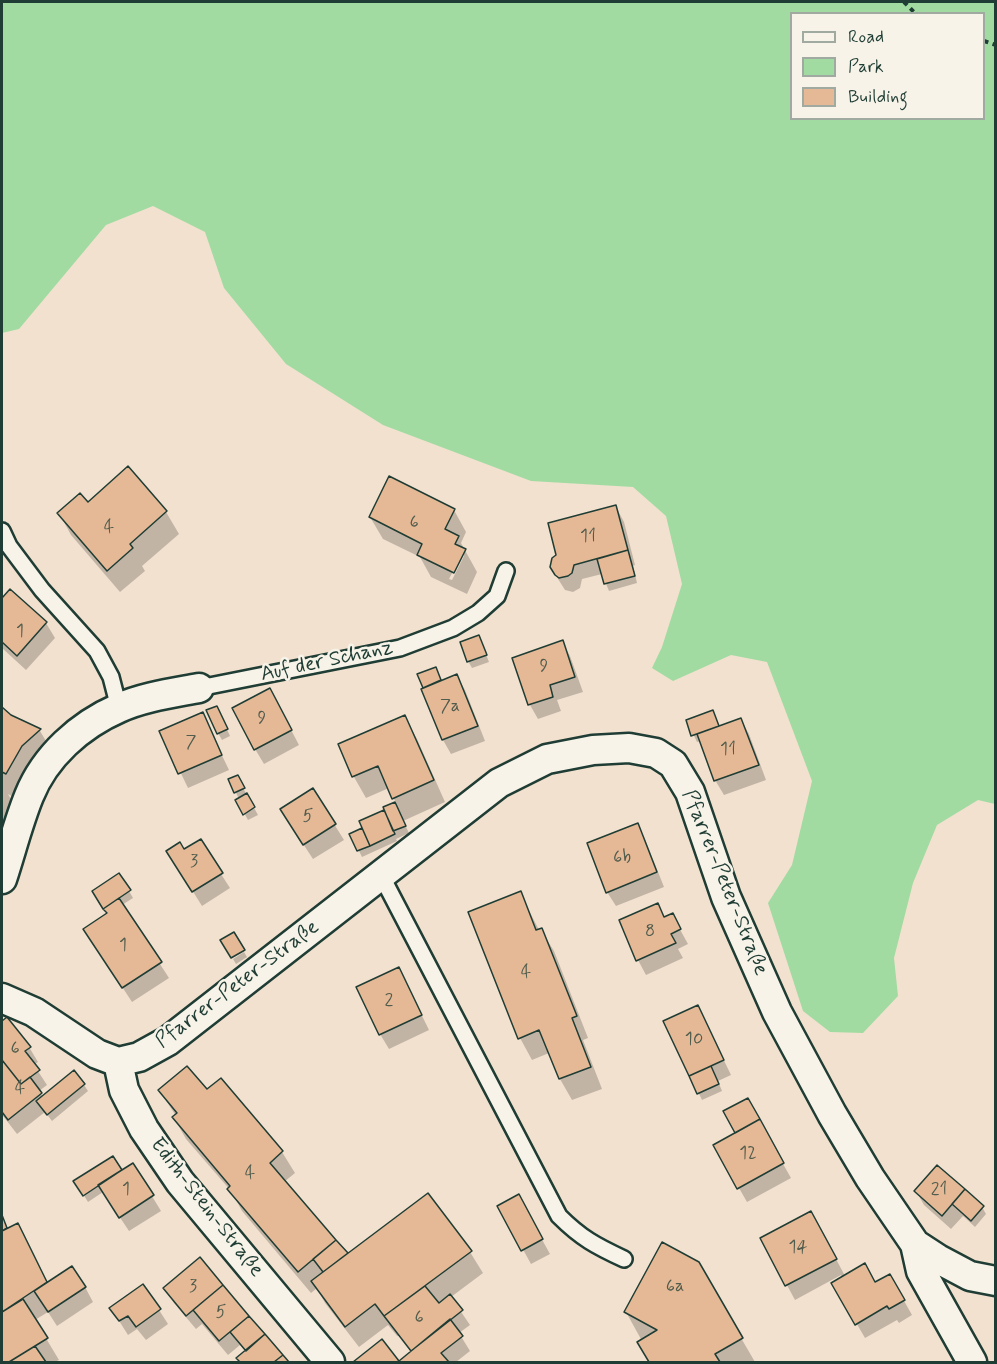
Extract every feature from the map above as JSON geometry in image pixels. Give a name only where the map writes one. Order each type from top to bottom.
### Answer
[{"type":"street","name":"Auf der Schanz","points":[[2,879],[29,795],[45,766],[60,748],[119,708],[199,688]]},
{"type":"street","name":"Pfarrer-Peter-Straße","points":[[118,1062],[139,1057],[168,1041],[499,783],[547,759],[593,750],[629,748],[656,753],[673,764],[690,792],[726,897],[777,1012],[870,1178],[915,1244],[938,1260],[970,1276],[996,1281]]},
{"type":"street","points":[[2,998],[34,1012],[97,1054],[118,1062]]},
{"type":"street","name":"Edith-Stein-Straße","points":[[118,1062],[124,1090],[144,1129],[180,1182],[330,1362]]},
{"type":"street","points":[[915,1244],[921,1271],[972,1362]]},
{"type":"lane","points":[[2,531],[9,546],[42,590],[97,651],[111,677],[119,708]]},
{"type":"lane","name":"Auf der Schanz","points":[[199,688],[400,648],[453,628],[478,614],[497,596],[506,571]]},
{"type":"lane","points":[[381,875],[559,1216],[579,1236],[624,1258]]},
{"type":"green space","points":[[2,2],[995,2],[995,804],[978,800],[937,825],[913,883],[894,958],[898,996],[863,1033],[830,1032],[803,1011],[768,903],[792,865],[812,781],[767,662],[731,655],[673,681],[652,668],[662,647],[682,584],[666,516],[633,487],[531,481],[383,425],[286,364],[224,288],[205,232],[153,206],[106,225],[19,329],[2,333]]},
{"type":"building","points":[[128,466],[167,511],[130,544],[133,548],[107,571],[57,513],[80,493],[88,502]]},
{"type":"building","points":[[389,476],[455,509],[445,529],[459,536],[455,544],[466,549],[454,573],[417,555],[422,544],[369,517]]},
{"type":"building","points":[[616,505],[628,550],[574,565],[572,573],[568,576],[559,578],[555,575],[550,567],[552,558],[556,555],[548,523]]},
{"type":"building","points":[[628,550],[635,576],[604,584],[597,559]]},
{"type":"building","points":[[10,589],[47,622],[17,656],[2,642],[2,598]]},
{"type":"building","points":[[479,635],[487,655],[467,662],[460,642]]},
{"type":"building","points":[[563,640],[575,677],[550,685],[553,697],[528,705],[512,658]]},
{"type":"building","points":[[436,667],[441,680],[423,688],[417,674]]},
{"type":"building","points":[[457,674],[478,726],[442,740],[421,689]]},
{"type":"building","points":[[270,688],[292,730],[254,750],[232,708]]},
{"type":"building","points":[[217,706],[228,729],[217,734],[206,710]]},
{"type":"building","points":[[2,707],[11,715],[41,729],[22,746],[6,774],[2,772]]},
{"type":"building","points":[[713,710],[719,726],[691,736],[686,720]]},
{"type":"building","points":[[203,712],[222,755],[178,774],[159,731]]},
{"type":"building","points":[[405,715],[434,780],[392,799],[378,766],[352,777],[338,744]]},
{"type":"building","points":[[741,718],[759,765],[714,781],[697,734]]},
{"type":"building","points":[[238,775],[245,788],[234,793],[228,779]]},
{"type":"building","points":[[313,788],[336,824],[303,845],[280,809]]},
{"type":"building","points":[[247,793],[255,807],[243,815],[235,800]]},
{"type":"building","points":[[395,802],[406,826],[393,831],[383,807]]},
{"type":"building","points":[[384,810],[395,834],[370,846],[359,821]]},
{"type":"building","points":[[638,823],[657,872],[606,893],[587,843]]},
{"type":"building","points":[[362,828],[370,846],[357,851],[349,834]]},
{"type":"building","points":[[201,839],[223,873],[192,892],[166,851],[180,842],[184,849]]},
{"type":"building","points":[[119,873],[131,890],[103,909],[92,891]]},
{"type":"building","points":[[521,891],[536,930],[542,928],[577,1016],[572,1018],[591,1067],[559,1079],[539,1030],[518,1039],[468,912]]},
{"type":"building","points":[[119,898],[162,962],[122,988],[83,929],[107,913],[103,909]]},
{"type":"building","points":[[658,903],[664,917],[673,913],[681,929],[671,934],[676,943],[636,961],[619,920]]},
{"type":"building","points":[[234,932],[245,950],[231,958],[220,940]]},
{"type":"building","points":[[399,967],[422,1015],[379,1035],[356,987]]},
{"type":"building","points":[[698,1005],[724,1060],[689,1076],[663,1021]]},
{"type":"building","points":[[7,1017],[31,1047],[25,1051],[40,1070],[21,1084],[2,1060],[2,1021]]},
{"type":"building","points":[[2,1060],[21,1084],[30,1077],[42,1093],[8,1120],[2,1112]]},
{"type":"building","points":[[187,1066],[207,1089],[221,1078],[283,1151],[270,1163],[336,1240],[298,1272],[227,1189],[230,1186],[172,1117],[177,1113],[158,1090]]},
{"type":"building","points":[[711,1066],[719,1084],[697,1094],[689,1076]]},
{"type":"building","points":[[74,1070],[85,1084],[47,1115],[36,1101]]},
{"type":"building","points":[[748,1098],[760,1119],[735,1133],[723,1111]]},
{"type":"building","points":[[760,1119],[784,1163],[737,1189],[713,1145]]},
{"type":"building","points":[[113,1156],[122,1170],[83,1196],[73,1181]]},
{"type":"building","points":[[133,1163],[154,1195],[119,1218],[98,1185]]},
{"type":"building","points":[[937,1165],[965,1189],[942,1216],[914,1191]]},
{"type":"building","points":[[965,1189],[984,1206],[971,1221],[952,1204]]},
{"type":"building","points":[[428,1193],[472,1251],[384,1316],[375,1304],[345,1327],[311,1281]]},
{"type":"building","points":[[519,1194],[543,1239],[521,1251],[497,1206]]},
{"type":"building","points":[[811,1211],[837,1259],[785,1286],[760,1238]]},
{"type":"building","points":[[2,1215],[7,1228],[2,1231]]},
{"type":"building","points":[[18,1223],[47,1282],[2,1312],[2,1231]]},
{"type":"building","points":[[336,1240],[348,1253],[323,1272],[313,1259]]},
{"type":"building","points":[[662,1242],[699,1262],[743,1338],[715,1354],[720,1362],[649,1362],[637,1342],[657,1330],[624,1312]]},
{"type":"building","points":[[200,1257],[223,1285],[186,1316],[163,1288]]},
{"type":"building","points":[[865,1263],[875,1282],[890,1274],[905,1300],[889,1309],[887,1306],[855,1325],[831,1283]]},
{"type":"building","points":[[72,1266],[86,1287],[48,1312],[34,1291]]},
{"type":"building","points":[[143,1284],[161,1309],[136,1327],[128,1316],[119,1321],[109,1308]]},
{"type":"building","points":[[223,1285],[249,1316],[219,1341],[193,1310]]},
{"type":"building","points":[[425,1286],[439,1303],[450,1294],[463,1310],[411,1351],[384,1316]]},
{"type":"building","points":[[23,1299],[48,1338],[9,1362],[2,1362],[2,1312]]},
{"type":"building","points":[[249,1316],[265,1334],[246,1351],[230,1332]]},
{"type":"building","points":[[450,1319],[463,1336],[441,1353],[449,1362],[399,1361]]},
{"type":"building","points":[[265,1334],[283,1355],[274,1362],[240,1362],[236,1358]]},
{"type":"building","points":[[382,1339],[399,1361],[353,1362]]},
{"type":"building","points":[[35,1346],[46,1362],[9,1362]]},
{"type":"building","points":[[283,1355],[289,1362],[274,1362]]}]
